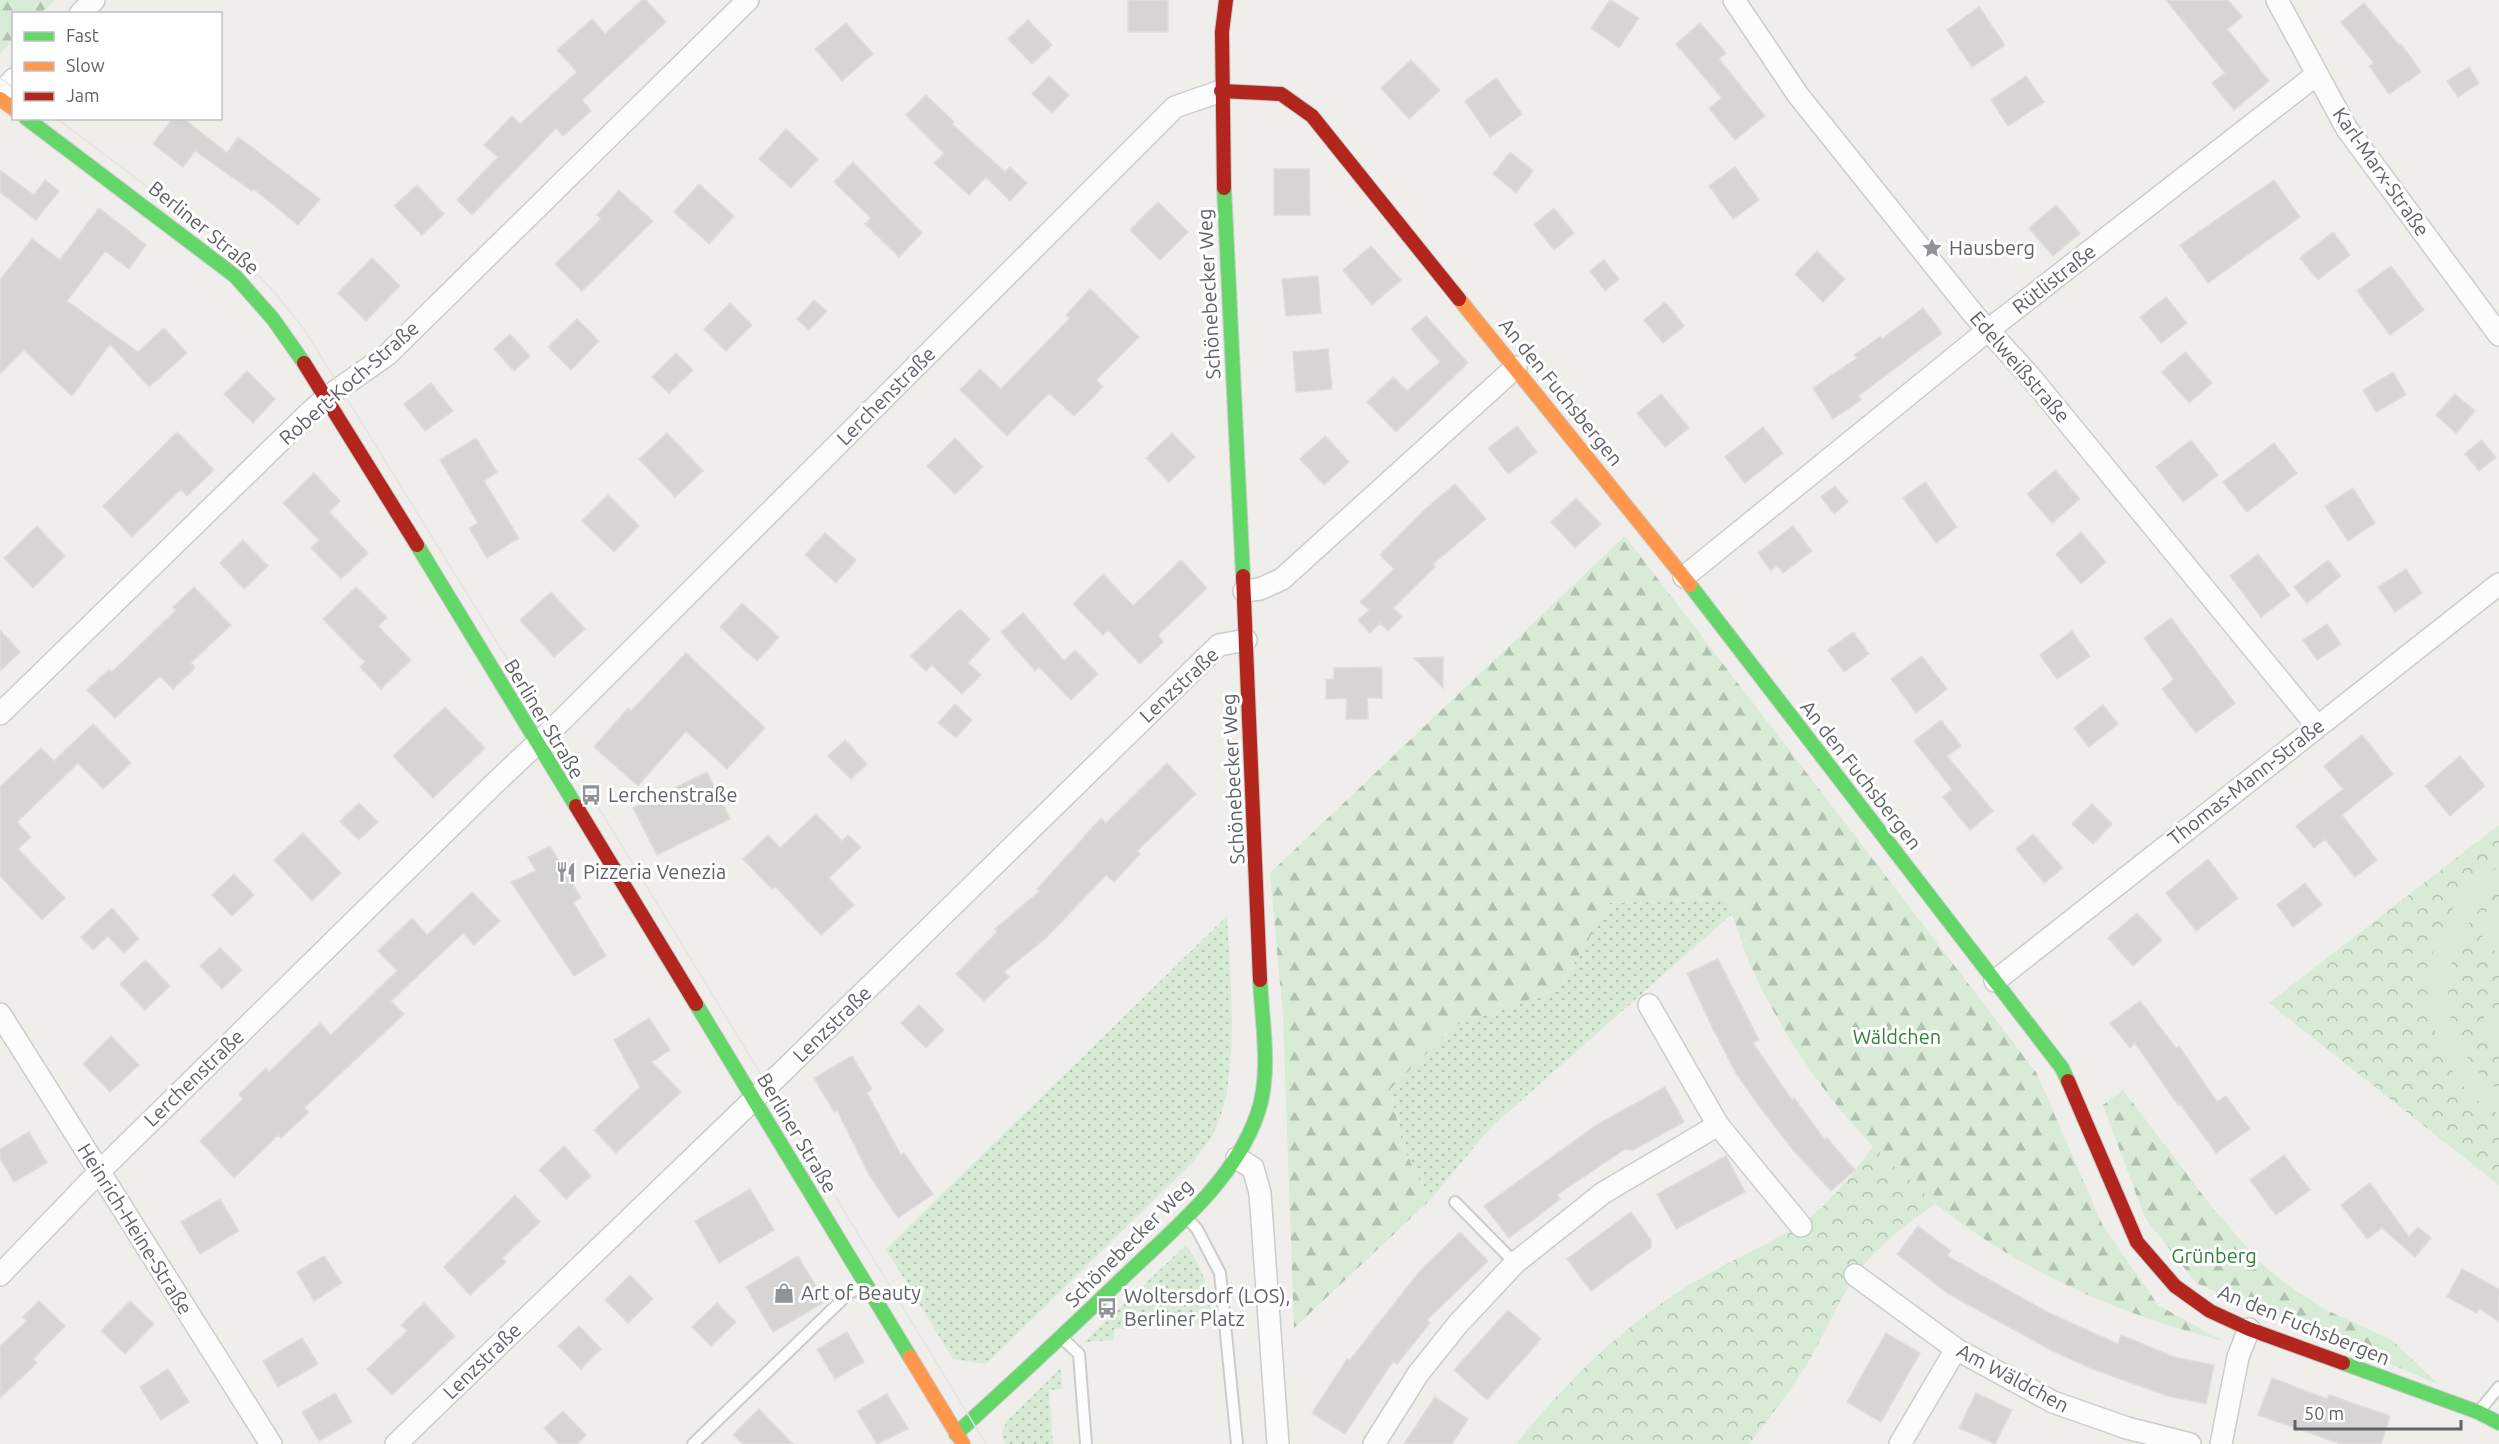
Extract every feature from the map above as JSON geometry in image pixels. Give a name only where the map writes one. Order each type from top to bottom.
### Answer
[{"type":"street","points":[[82,12],[94,0]]},
{"type":"street","name":"Robert-Koch-Straße","points":[[0,714],[327,397],[387,355],[748,0]]},
{"type":"street","name":"Schönebecker Weg","points":[[959,1439],[1186,1217],[1237,1158],[1257,1115],[1264,1082],[1244,591],[1222,154],[1221,91],[1226,0]]},
{"type":"street","name":"Edelweißstraße","points":[[1734,0],[1798,95],[1988,331],[2029,375],[2316,726]]},
{"type":"street","name":"Karl-Marx-Straße","points":[[2277,0],[2347,129],[2499,335]]},
{"type":"street","name":"Rütlistraße","points":[[1684,577],[1988,331],[2316,75]]},
{"type":"street","points":[[0,94],[12,81]]},
{"type":"street","name":"An den Fuchsbergen","points":[[1221,91],[1281,94],[1312,116],[1684,577],[2062,1068],[2137,1242],[2175,1287],[2210,1311],[2249,1329],[2478,1412],[2499,1423]]},
{"type":"street","name":"Lerchenstraße","points":[[0,1275],[99,1172],[497,781],[537,745],[1175,106],[1221,91]]},
{"type":"street","name":"Berliner Straße","points":[[29,120],[235,276],[258,298],[327,397],[959,1439]]},
{"type":"street","points":[[1244,591],[1260,589],[1282,579],[1516,367]]},
{"type":"street","name":"Thomas-Mann-Straße","points":[[1995,981],[2499,584]]},
{"type":"street","name":"Lenzstraße","points":[[396,1444],[754,1099],[1219,645],[1246,640]]},
{"type":"street","points":[[1649,1005],[1718,1125],[1801,1226]]},
{"type":"street","name":"Heinrich-Heine-Straße","points":[[0,1014],[271,1444]]},
{"type":"street","points":[[1374,1444],[1418,1374],[1458,1324],[1515,1263],[1603,1193],[1718,1125]]},
{"type":"street","points":[[1237,1158],[1253,1168],[1260,1193],[1278,1444]]},
{"type":"street","name":"Am Wäldchen","points":[[1855,1275],[1956,1349],[2053,1402],[2127,1428],[2190,1444]]},
{"type":"street","points":[[2222,1444],[2238,1357],[2249,1329]]},
{"type":"street","points":[[1900,1444],[1956,1349]]},
{"type":"lane","points":[[1455,1202],[1515,1263]]},
{"type":"lane","points":[[1186,1217],[1197,1229],[1220,1273],[1237,1444]]},
{"type":"lane","points":[[693,1444],[848,1294],[866,1283]]},
{"type":"lane","points":[[1061,1338],[1079,1354],[1086,1444]]},
{"type":"lane","points":[[2478,1412],[2499,1387]]},
{"type":"green space","points":[[0,0],[55,0],[42,12],[12,12],[12,41],[0,54]]},
{"type":"green space","name":"Wäldchen","points":[[1625,536],[2036,1072],[2103,1226],[2158,1305],[2223,1341],[2158,1322],[2096,1298],[2037,1270],[1982,1238],[1931,1200],[1883,1156],[1839,1107],[1798,1052],[1761,987],[1746,955],[1732,915],[1721,899],[1610,903],[1559,989],[1456,1025],[1390,1089],[1403,1146],[1429,1201],[1294,1328],[1283,1016],[1270,873]]},
{"type":"green space","points":[[2499,825],[2499,1185],[2269,1003]]},
{"type":"green space","points":[[2499,866],[2499,891],[2477,912],[2461,937],[2452,963],[2448,991],[2451,1019],[2460,1045],[2476,1069],[2499,1090],[2499,1115],[2469,1093],[2453,1072],[2441,1049],[2433,1025],[2429,999],[2429,974],[2434,949],[2444,925],[2458,902]]},
{"type":"green space","points":[[1721,899],[1733,913],[1490,1128],[1429,1201],[1403,1146],[1390,1089],[1456,1025],[1559,989],[1610,903]]},
{"type":"green space","points":[[2499,902],[2499,957],[2472,923]]},
{"type":"green space","points":[[1227,916],[1232,1021],[1231,1050],[1225,1101],[1210,1138],[1193,1162],[986,1364],[953,1359],[886,1249]]},
{"type":"green space","points":[[2499,1006],[2499,1058],[2474,1025]]},
{"type":"green space","name":"Grünberg","points":[[2123,1090],[2211,1206],[2260,1262],[2285,1283],[2326,1310],[2392,1340],[2438,1384],[2196,1283],[2145,1218],[2103,1105]]},
{"type":"green space","points":[[1873,1146],[1935,1204],[1887,1240],[1862,1267],[1842,1298],[1806,1366],[1749,1444],[1516,1444],[1570,1382],[1630,1327],[1688,1286],[1797,1227],[1834,1196]]},
{"type":"green space","points":[[1186,1245],[1205,1282],[1213,1323],[1114,1329],[1114,1340],[1084,1342]]},
{"type":"green space","points":[[1061,1368],[1062,1389],[1049,1390],[1053,1444],[1006,1444],[1001,1434],[1007,1421]]},
{"type":"building","points":[[642,0],[646,0],[666,22],[582,100],[591,111],[563,136],[556,128],[472,215],[457,200],[498,157],[484,145],[512,116],[520,124],[577,72],[557,50],[592,19],[605,34]]},
{"type":"building","points":[[1128,0],[1168,0],[1168,32],[1128,32]]},
{"type":"building","points":[[1610,0],[1639,18],[1619,48],[1591,28]]},
{"type":"building","points":[[2166,0],[2228,0],[2242,17],[2227,29],[2269,81],[2234,110],[2212,83],[2225,73]]},
{"type":"building","points":[[2364,3],[2399,45],[2401,44],[2421,72],[2389,94],[2369,66],[2374,63],[2341,22]]},
{"type":"building","points":[[1979,7],[2005,45],[1972,67],[1947,30]]},
{"type":"building","points":[[1028,20],[1052,45],[1032,64],[1008,39]]},
{"type":"building","points":[[846,23],[873,54],[842,81],[815,49]]},
{"type":"building","points":[[1700,23],[1726,53],[1719,59],[1765,116],[1735,140],[1709,108],[1722,98],[1676,44]]},
{"type":"building","points":[[1411,60],[1440,90],[1409,119],[1381,88]]},
{"type":"building","points":[[2469,67],[2479,83],[2458,97],[2447,81]]},
{"type":"building","points":[[1049,76],[1069,95],[1052,113],[1032,94]]},
{"type":"building","points":[[2026,76],[2044,102],[2008,126],[1991,100]]},
{"type":"building","points":[[1496,78],[1522,114],[1490,137],[1465,101]]},
{"type":"building","points":[[926,95],[954,122],[952,124],[1005,172],[1010,167],[1027,183],[1010,201],[986,177],[969,195],[934,163],[944,153],[906,115]]},
{"type":"building","points":[[171,120],[186,120],[227,153],[238,137],[320,199],[298,225],[254,189],[252,191],[195,151],[183,167],[153,144]]},
{"type":"building","points":[[786,129],[818,159],[791,188],[759,159]]},
{"type":"building","points":[[1510,152],[1533,171],[1516,193],[1493,174]]},
{"type":"building","points":[[853,162],[922,233],[899,257],[865,224],[871,218],[834,182]]},
{"type":"building","points":[[1735,167],[1759,200],[1733,219],[1709,186]]},
{"type":"building","points":[[1274,169],[1309,169],[1310,215],[1274,215]]},
{"type":"building","points":[[0,170],[34,195],[45,180],[59,191],[36,220],[0,192]]},
{"type":"building","points":[[2274,180],[2300,217],[2208,283],[2180,245]]},
{"type":"building","points":[[699,184],[734,216],[709,244],[674,212]]},
{"type":"building","points":[[417,185],[444,214],[422,235],[394,206]]},
{"type":"building","points":[[619,190],[653,221],[582,291],[555,264],[601,219],[597,215]]},
{"type":"building","points":[[1158,202],[1188,232],[1160,260],[1130,230]]},
{"type":"building","points":[[2056,205],[2080,233],[2053,256],[2029,228]]},
{"type":"building","points":[[99,208],[146,245],[129,269],[105,251],[67,301],[138,352],[164,328],[187,353],[149,387],[110,344],[72,396],[24,350],[0,374],[0,280],[32,239],[60,260]]},
{"type":"building","points":[[1554,208],[1574,233],[1554,250],[1534,225]]},
{"type":"building","points":[[2333,232],[2350,255],[2318,280],[2300,258]]},
{"type":"building","points":[[1371,246],[1401,280],[1372,305],[1343,270]]},
{"type":"building","points":[[1817,251],[1845,279],[1823,302],[1795,274]]},
{"type":"building","points":[[372,258],[400,286],[366,321],[338,293]]},
{"type":"building","points":[[1604,260],[1619,279],[1605,291],[1590,271]]},
{"type":"building","points":[[2391,266],[2424,310],[2390,335],[2357,291]]},
{"type":"building","points":[[1318,276],[1321,313],[1286,316],[1282,279]]},
{"type":"building","points":[[1090,289],[1139,337],[1096,380],[1103,387],[1074,416],[1049,393],[1007,436],[960,390],[980,369],[1001,389],[1070,318],[1066,315]]},
{"type":"building","points":[[2166,297],[2187,323],[2161,343],[2140,317]]},
{"type":"building","points":[[814,300],[827,311],[809,330],[797,319]]},
{"type":"building","points":[[1665,302],[1684,326],[1663,343],[1644,320]]},
{"type":"building","points":[[730,303],[752,325],[726,351],[704,329]]},
{"type":"building","points":[[1923,308],[1942,333],[1858,396],[1861,400],[1833,419],[1813,388],[1857,358],[1854,355],[1880,337],[1882,339]]},
{"type":"building","points":[[1426,316],[1468,363],[1396,432],[1367,402],[1393,377],[1407,391],[1440,362],[1411,329]]},
{"type":"building","points":[[577,319],[599,341],[571,370],[548,347]]},
{"type":"building","points":[[510,334],[530,356],[514,371],[494,349]]},
{"type":"building","points":[[1328,349],[1332,389],[1296,392],[1293,352]]},
{"type":"building","points":[[2185,352],[2212,383],[2189,403],[2162,372]]},
{"type":"building","points":[[676,353],[693,370],[669,393],[652,377]]},
{"type":"building","points":[[247,371],[275,399],[253,423],[224,394]]},
{"type":"building","points":[[2393,372],[2406,395],[2376,412],[2363,390]]},
{"type":"building","points":[[431,383],[453,411],[425,431],[404,404]]},
{"type":"building","points":[[1661,394],[1689,428],[1665,447],[1637,413]]},
{"type":"building","points":[[2455,394],[2475,411],[2456,433],[2436,415]]},
{"type":"building","points":[[1517,426],[1537,452],[1508,474],[1488,448]]},
{"type":"building","points":[[1763,427],[1783,453],[1745,483],[1725,457]]},
{"type":"building","points":[[177,432],[214,470],[187,496],[181,489],[132,537],[103,506]]},
{"type":"building","points":[[667,433],[703,471],[675,497],[639,459]]},
{"type":"building","points":[[1172,433],[1195,457],[1169,482],[1146,458]]},
{"type":"building","points":[[1325,436],[1349,462],[1324,485],[1300,459]]},
{"type":"building","points":[[476,438],[497,472],[484,481],[519,538],[487,558],[469,528],[478,523],[440,460]]},
{"type":"building","points":[[955,438],[983,467],[955,494],[927,466]]},
{"type":"building","points":[[2191,440],[2218,475],[2183,502],[2156,467]]},
{"type":"building","points":[[2481,440],[2496,457],[2479,471],[2465,454]]},
{"type":"building","points":[[2274,443],[2297,473],[2247,512],[2223,482]]},
{"type":"building","points":[[2055,470],[2080,499],[2052,523],[2027,494]]},
{"type":"building","points":[[314,473],[340,501],[329,512],[368,553],[341,579],[311,548],[319,540],[283,503]]},
{"type":"building","points":[[1925,482],[1957,527],[1936,543],[1903,498]]},
{"type":"building","points":[[1455,484],[1486,519],[1433,564],[1435,567],[1393,608],[1402,617],[1388,631],[1380,623],[1370,633],[1358,620],[1369,610],[1360,602],[1394,569],[1380,555],[1423,511]]},
{"type":"building","points":[[1835,486],[1848,502],[1834,514],[1821,497]]},
{"type":"building","points":[[2353,488],[2375,523],[2348,541],[2325,506]]},
{"type":"building","points":[[608,495],[639,526],[614,552],[582,521]]},
{"type":"building","points":[[1576,498],[1601,524],[1575,548],[1551,522]]},
{"type":"building","points":[[37,526],[65,556],[33,588],[4,558]]},
{"type":"building","points":[[1793,526],[1812,551],[1783,573],[1777,565],[1771,571],[1758,553]]},
{"type":"building","points":[[2081,532],[2106,562],[2081,584],[2056,554]]},
{"type":"building","points":[[825,533],[856,560],[836,583],[805,555]]},
{"type":"building","points":[[243,540],[268,566],[244,589],[220,563]]},
{"type":"building","points":[[2258,554],[2290,595],[2261,617],[2230,576]]},
{"type":"building","points":[[1181,560],[1207,588],[1158,635],[1163,642],[1140,664],[1108,630],[1103,635],[1073,604],[1103,574],[1133,606]]},
{"type":"building","points":[[2328,560],[2341,576],[2307,603],[2294,587]]},
{"type":"building","points":[[2406,569],[2422,593],[2395,612],[2378,587]]},
{"type":"building","points":[[194,587],[231,625],[191,663],[195,668],[173,689],[160,676],[115,718],[87,690],[109,669],[112,672],[176,610],[173,607]]},
{"type":"building","points":[[356,587],[387,618],[378,626],[411,660],[381,689],[360,667],[365,662],[323,619]]},
{"type":"building","points":[[551,592],[585,629],[554,657],[520,620]]},
{"type":"building","points":[[742,603],[779,637],[757,661],[720,627]]},
{"type":"building","points":[[960,609],[990,639],[968,663],[981,675],[962,694],[932,665],[926,671],[911,656]]},
{"type":"building","points":[[1023,613],[1064,661],[1075,650],[1098,674],[1071,700],[1039,667],[1035,671],[1001,632]]},
{"type":"building","points":[[2171,618],[2235,703],[2196,733],[2162,689],[2174,679],[2144,638]]},
{"type":"building","points":[[2327,624],[2341,644],[2317,660],[2303,640]]},
{"type":"building","points":[[0,630],[20,652],[0,671]]},
{"type":"building","points":[[2072,631],[2090,656],[2057,679],[2040,655]]},
{"type":"building","points":[[1853,632],[1869,654],[1844,672],[1828,650]]},
{"type":"building","points":[[686,653],[765,728],[727,769],[686,731],[638,786],[594,747],[628,708],[631,711]]},
{"type":"building","points":[[1922,656],[1947,689],[1916,713],[1891,679]]},
{"type":"building","points":[[1443,657],[1443,688],[1414,658]]},
{"type":"building","points":[[1382,667],[1382,698],[1367,698],[1368,719],[1346,719],[1347,698],[1326,699],[1326,680],[1334,679],[1334,668]]},
{"type":"building","points":[[955,704],[972,720],[956,738],[938,723]]},
{"type":"building","points":[[2103,705],[2118,724],[2089,747],[2074,728]]},
{"type":"building","points":[[445,707],[485,748],[433,798],[393,756]]},
{"type":"building","points":[[1941,720],[1961,746],[1947,756],[1993,811],[1970,830],[1943,797],[1952,789],[1914,741]]},
{"type":"building","points":[[93,724],[131,763],[103,789],[78,763],[17,822],[31,837],[18,849],[65,898],[42,920],[0,876],[0,787],[41,748],[54,761]]},
{"type":"building","points":[[2362,735],[2393,774],[2342,815],[2377,860],[2355,877],[2325,839],[2314,848],[2296,826],[2343,789],[2324,766]]},
{"type":"building","points":[[845,740],[867,764],[851,779],[828,756]]},
{"type":"building","points":[[2460,756],[2485,786],[2450,816],[2425,786]]},
{"type":"building","points":[[1167,763],[1196,794],[1137,851],[1140,854],[1114,882],[1106,875],[1047,937],[1004,972],[1009,977],[984,1001],[956,974],[997,932],[995,929],[1040,891],[1037,889],[1101,818],[1106,823]]},
{"type":"building","points":[[707,772],[730,819],[657,855],[633,808]]},
{"type":"building","points":[[359,803],[378,822],[359,840],[340,821]]},
{"type":"building","points":[[2092,804],[2112,824],[2093,844],[2072,824]]},
{"type":"building","points":[[816,814],[842,841],[848,835],[861,847],[829,878],[854,905],[821,935],[775,886],[772,889],[743,859],[768,835],[780,848]]},
{"type":"building","points":[[303,833],[341,873],[312,901],[274,860]]},
{"type":"building","points":[[2033,834],[2063,868],[2044,883],[2016,849]]},
{"type":"building","points":[[550,846],[581,898],[573,902],[606,956],[574,976],[511,882],[536,871],[528,857]]},
{"type":"building","points":[[2208,859],[2238,898],[2196,931],[2166,893]]},
{"type":"building","points":[[234,874],[254,895],[232,916],[212,895]]},
{"type":"building","points":[[2305,883],[2322,905],[2293,927],[2277,905]]},
{"type":"building","points":[[472,892],[500,921],[474,945],[463,933],[391,1001],[404,1014],[304,1108],[309,1112],[281,1138],[278,1135],[234,1178],[200,1141],[243,1099],[239,1094],[266,1068],[269,1072],[320,1023],[331,1035],[397,971],[378,951],[412,918],[427,935]]},
{"type":"building","points":[[112,908],[139,939],[124,953],[108,936],[93,950],[81,937]]},
{"type":"building","points":[[2137,913],[2162,940],[2133,966],[2108,938]]},
{"type":"building","points":[[220,948],[242,970],[222,989],[200,966]]},
{"type":"building","points":[[1718,959],[1759,1040],[1753,1043],[1792,1100],[1794,1098],[1825,1140],[1827,1138],[1855,1170],[1831,1191],[1793,1150],[1759,1106],[1736,1073],[1713,1029],[1687,973]]},
{"type":"building","points":[[145,960],[170,986],[145,1010],[120,984]]},
{"type":"building","points":[[2140,1001],[2176,1048],[2179,1046],[2217,1102],[2226,1096],[2250,1129],[2216,1153],[2180,1104],[2178,1105],[2135,1043],[2130,1048],[2110,1023]]},
{"type":"building","points":[[919,1005],[944,1030],[926,1048],[901,1023]]},
{"type":"building","points":[[649,1018],[670,1050],[652,1062],[681,1092],[616,1153],[594,1130],[640,1087],[614,1040]]},
{"type":"building","points":[[111,1036],[139,1065],[110,1092],[83,1064]]},
{"type":"building","points":[[852,1056],[872,1089],[867,1093],[901,1155],[904,1153],[933,1194],[898,1218],[870,1176],[837,1110],[834,1112],[814,1078]]},
{"type":"building","points":[[1665,1087],[1684,1122],[1633,1150],[1625,1149],[1557,1195],[1560,1199],[1509,1238],[1484,1206],[1598,1124]]},
{"type":"building","points":[[29,1132],[47,1163],[14,1182],[0,1158],[0,1149]]},
{"type":"building","points":[[564,1146],[591,1176],[566,1199],[539,1170]]},
{"type":"building","points":[[2284,1155],[2310,1190],[2276,1215],[2250,1180]]},
{"type":"building","points":[[1726,1156],[1745,1192],[1676,1229],[1657,1194]]},
{"type":"building","points":[[2370,1183],[2409,1237],[2418,1227],[2431,1238],[2415,1257],[2382,1228],[2367,1239],[2341,1205]]},
{"type":"building","points":[[750,1189],[774,1230],[719,1263],[695,1221]]},
{"type":"building","points":[[515,1195],[540,1222],[502,1258],[506,1262],[470,1295],[444,1267]]},
{"type":"building","points":[[220,1199],[239,1231],[200,1254],[181,1222]]},
{"type":"building","points":[[1631,1212],[1651,1240],[1651,1247],[1591,1291],[1567,1259]]},
{"type":"building","points":[[1918,1226],[1951,1251],[1947,1256],[2049,1313],[2118,1344],[2121,1335],[2174,1357],[2214,1365],[2206,1404],[2168,1396],[2090,1368],[2051,1350],[1947,1293],[1897,1254]]},
{"type":"building","points":[[1460,1232],[1488,1261],[1427,1320],[1430,1323],[1397,1364],[1393,1361],[1345,1434],[1312,1413],[1347,1359],[1350,1360],[1419,1272]]},
{"type":"building","points":[[324,1256],[342,1283],[314,1301],[297,1272]]},
{"type":"building","points":[[798,1256],[825,1302],[773,1332],[746,1287]]},
{"type":"building","points":[[2462,1269],[2499,1289],[2499,1322],[2479,1308],[2477,1313],[2447,1297]]},
{"type":"building","points":[[630,1275],[653,1299],[628,1323],[605,1300]]},
{"type":"building","points":[[39,1301],[65,1326],[33,1359],[37,1363],[0,1398],[0,1346],[27,1321],[23,1317]]},
{"type":"building","points":[[130,1301],[154,1324],[125,1354],[101,1331]]},
{"type":"building","points":[[424,1303],[455,1336],[392,1395],[367,1369],[407,1331],[401,1325]]},
{"type":"building","points":[[717,1303],[736,1322],[711,1346],[692,1327]]},
{"type":"building","points":[[1508,1310],[1541,1339],[1487,1400],[1454,1370]]},
{"type":"building","points":[[579,1326],[601,1349],[581,1369],[558,1346]]},
{"type":"building","points":[[847,1332],[864,1362],[835,1379],[817,1349]]},
{"type":"building","points":[[1886,1333],[1920,1353],[1881,1422],[1847,1402]]},
{"type":"building","points":[[302,1338],[318,1364],[278,1387],[263,1361]]},
{"type":"building","points":[[168,1369],[189,1402],[161,1420],[140,1387]]},
{"type":"building","points":[[2272,1378],[2327,1399],[2329,1395],[2390,1416],[2381,1444],[2341,1444],[2258,1415]]},
{"type":"building","points":[[335,1393],[352,1422],[319,1441],[302,1412]]},
{"type":"building","points":[[1976,1393],[2012,1410],[1995,1444],[1959,1428]]},
{"type":"building","points":[[887,1394],[908,1429],[877,1444],[857,1411]]},
{"type":"building","points":[[1435,1397],[1468,1419],[1452,1444],[1404,1444]]},
{"type":"building","points":[[759,1409],[793,1444],[743,1444],[733,1435]]},
{"type":"building","points":[[563,1411],[586,1435],[577,1444],[559,1444],[544,1428]]},
{"type":"tram line","points":[[0,78],[12,87]]},
{"type":"tram line","points":[[59,120],[230,249],[269,286],[304,329],[986,1444]]},
{"type":"traffic: fast","points":[[29,120],[235,276],[273,319],[304,363]]},
{"type":"traffic: fast","points":[[1224,188],[1243,576]]},
{"type":"traffic: fast","points":[[417,545],[576,806]]},
{"type":"traffic: fast","points":[[1690,585],[2062,1068],[2068,1081]]},
{"type":"traffic: fast","points":[[956,1434],[1185,1219],[1219,1181],[1234,1160],[1247,1139],[1262,1099],[1265,1048],[1260,980]]},
{"type":"traffic: fast","points":[[696,1004],[910,1357]]},
{"type":"traffic: fast","points":[[2343,1363],[2478,1412],[2499,1423]]},
{"type":"traffic: slow","points":[[0,99],[12,108]]},
{"type":"traffic: slow","points":[[1459,299],[1690,585]]},
{"type":"traffic: slow","points":[[910,1357],[963,1444]]},
{"type":"traffic: jam","points":[[1224,188],[1222,32],[1226,0]]},
{"type":"traffic: jam","points":[[1221,91],[1281,94],[1312,116],[1459,299]]},
{"type":"traffic: jam","points":[[304,363],[417,545]]},
{"type":"traffic: jam","points":[[1243,576],[1260,980]]},
{"type":"traffic: jam","points":[[576,806],[696,1004]]},
{"type":"traffic: jam","points":[[2068,1081],[2137,1242],[2175,1286],[2210,1311],[2249,1329],[2343,1363]]},
{"type":"place","name":"Hausberg","points":[[1932,248]]},
{"type":"place","name":"Lerchenstraße","points":[[591,795]]},
{"type":"place","name":"Pizzeria Venezia","points":[[566,872]]},
{"type":"place","name":"Art of Beauty","points":[[784,1293]]},
{"type":"place","name":"Woltersdorf (LOS), Berliner Platz","points":[[1107,1308]]}]
